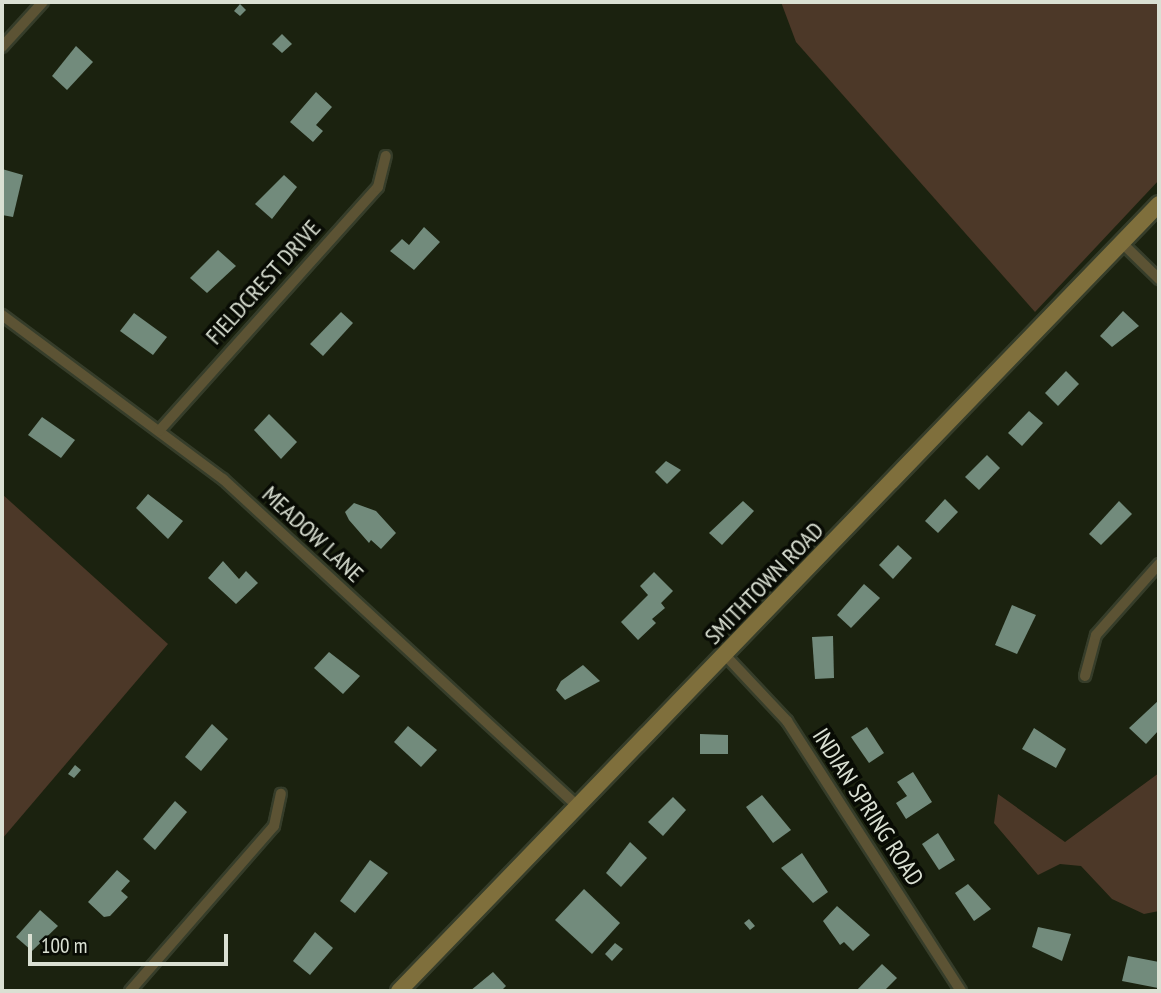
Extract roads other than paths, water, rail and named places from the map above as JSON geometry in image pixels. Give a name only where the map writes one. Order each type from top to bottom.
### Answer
[{"type":"street","points":[[2,47],[43,2]]},
{"type":"street","name":"FIELDCREST DRIVE","points":[[159,431],[379,187],[386,156]]},
{"type":"street","name":"SMITHTOWN ROAD","points":[[399,991],[726,656],[1159,204]]},
{"type":"street","points":[[1122,243],[1159,279]]},
{"type":"street","name":"MEADOW LANE","points":[[2,315],[159,431],[245,499],[577,806]]},
{"type":"street","points":[[1086,676],[1096,635],[1159,564]]},
{"type":"street","name":"INDIAN SPRING ROAD","points":[[726,656],[787,721],[887,872],[958,991]]},
{"type":"street","points":[[130,991],[274,826],[281,794]]}]
